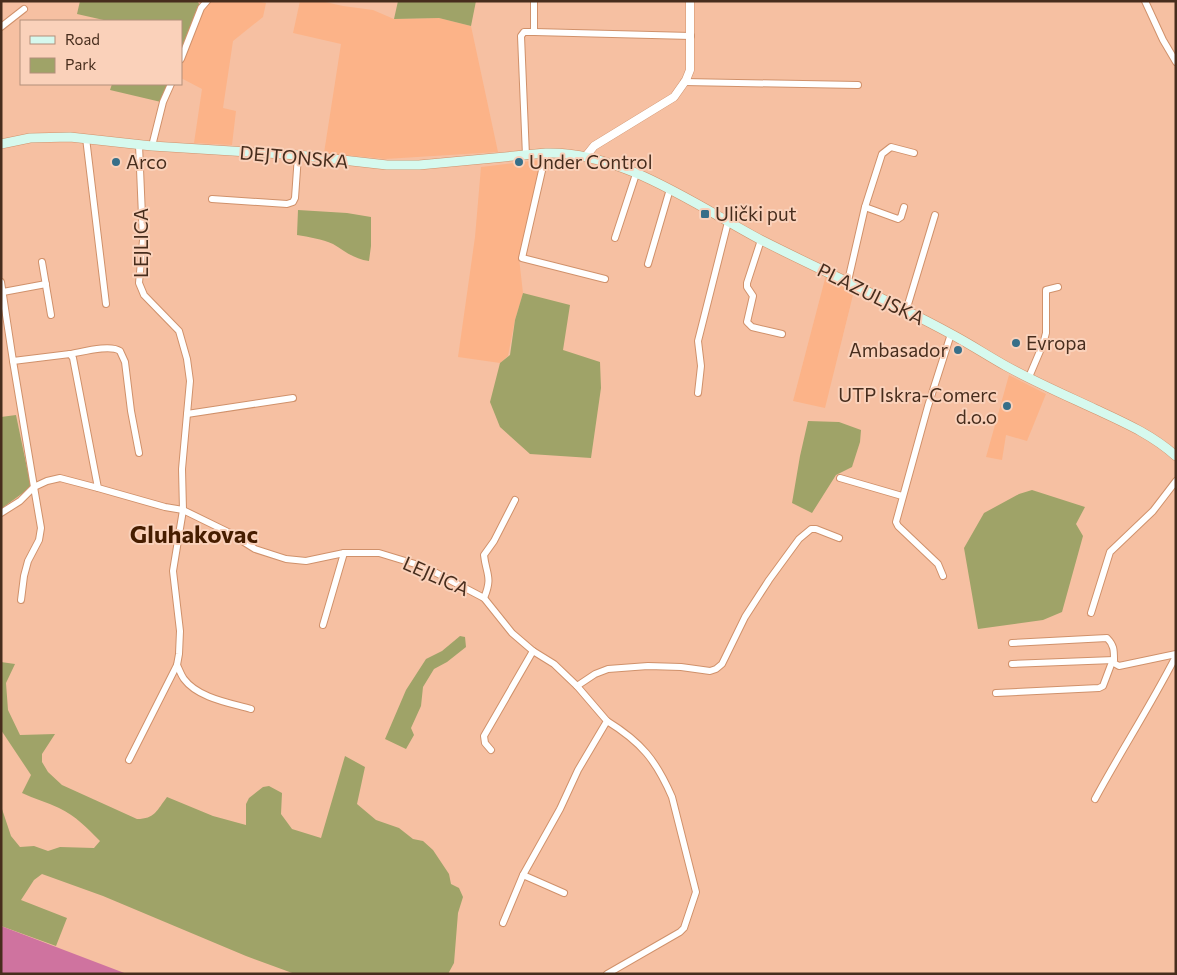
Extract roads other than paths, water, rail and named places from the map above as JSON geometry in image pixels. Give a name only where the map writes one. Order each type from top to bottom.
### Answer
[{"type":"main road","name":"DEJTONSKA","points":[[1,144],[51,136],[86,138],[139,145],[419,165],[546,153],[586,156]]},
{"type":"main road","name":"PLAZULJSKA","points":[[586,156],[670,188],[761,240],[848,281],[1029,377],[1139,429],[1176,456]]},
{"type":"street","points":[[182,56],[201,8],[207,1]]},
{"type":"street","points":[[534,1],[534,32]]},
{"type":"street","points":[[586,156],[594,146],[674,97],[690,70],[690,1]]},
{"type":"street","points":[[1145,1],[1162,40],[1176,62]]},
{"type":"street","points":[[1,27],[24,9]]},
{"type":"street","points":[[526,156],[521,36],[524,32],[691,36]]},
{"type":"street","points":[[684,82],[858,86]]},
{"type":"street","points":[[152,146],[163,102],[171,85]]},
{"type":"street","name":"LEJLICA","points":[[86,138],[106,304]]},
{"type":"street","name":"LEJLICA","points":[[139,145],[143,240],[139,283],[144,295],[174,326],[180,335],[187,359],[190,381],[182,469],[183,510],[173,572],[180,631],[177,665]]},
{"type":"street","points":[[848,281],[865,207],[885,151],[895,147],[914,153]]},
{"type":"street","points":[[546,153],[522,258],[605,279]]},
{"type":"street","points":[[212,199],[287,204],[293,202],[295,198],[298,155]]},
{"type":"street","points":[[615,238],[636,174]]},
{"type":"street","points":[[648,264],[670,188]]},
{"type":"street","points":[[865,207],[898,219],[903,214],[904,207]]},
{"type":"street","points":[[906,311],[936,215]]},
{"type":"street","points":[[698,393],[701,366],[698,342],[728,222]]},
{"type":"street","points":[[761,240],[747,284],[753,296],[747,322],[752,327],[782,334]]},
{"type":"street","points":[[42,262],[51,315]]},
{"type":"street","points":[[1,282],[41,528],[24,576],[21,600]]},
{"type":"street","points":[[3,292],[46,284]]},
{"type":"street","points":[[1029,377],[1044,344],[1046,333],[1046,290],[1058,287]]},
{"type":"street","points":[[943,576],[938,564],[897,524],[902,496],[951,334]]},
{"type":"street","points":[[13,361],[104,348],[114,348],[120,351],[125,362],[131,411],[140,453]]},
{"type":"street","points":[[70,354],[75,362],[98,488]]},
{"type":"street","points":[[186,414],[293,398]]},
{"type":"street","name":"LEJLICA","points":[[34,487],[60,478],[165,507],[183,510],[228,532],[255,549],[286,559],[306,561],[344,553],[379,553],[425,567],[484,598],[512,633],[533,652],[554,664],[607,721],[639,743],[653,761],[672,797],[696,892],[684,928],[607,974]]},
{"type":"street","points":[[840,478],[902,496]]},
{"type":"street","points":[[1091,613],[1110,552],[1153,511],[1176,481]]},
{"type":"street","points":[[1,513],[20,501],[34,487]]},
{"type":"street","points":[[484,598],[489,578],[484,554],[494,541],[515,500]]},
{"type":"street","points":[[576,686],[595,674],[608,669],[648,666],[716,669],[722,664],[750,610],[769,580],[799,539],[810,529],[816,529],[839,538]]},
{"type":"street","points":[[323,625],[344,553]]},
{"type":"street","points":[[996,693],[1100,688],[1103,686],[1113,661],[1112,644],[1107,638],[1012,643]]},
{"type":"street","points":[[491,750],[485,743],[484,736],[533,652]]},
{"type":"street","points":[[1012,664],[1113,661],[1119,666],[1176,655]]},
{"type":"street","points":[[1095,800],[1176,655]]},
{"type":"street","points":[[177,665],[184,679],[195,690],[251,709]]},
{"type":"street","points":[[129,760],[177,665]]},
{"type":"street","points":[[503,922],[523,875],[560,809],[578,770],[607,721]]},
{"type":"street","points":[[523,875],[564,894]]},
{"type":"place","name":"Arco","points":[[116,162]]},
{"type":"place","name":"Under Control","points":[[519,162]]},
{"type":"place","name":"Ulički put","points":[[705,214]]},
{"type":"place","name":"Evropa","points":[[1016,343]]},
{"type":"place","name":"Ambasador","points":[[958,350]]},
{"type":"place","name":"UTP Iskra-Comerc d.o.o","points":[[1007,406]]},
{"type":"district","name":"Gluhakovac","points":[[194,535]]}]
